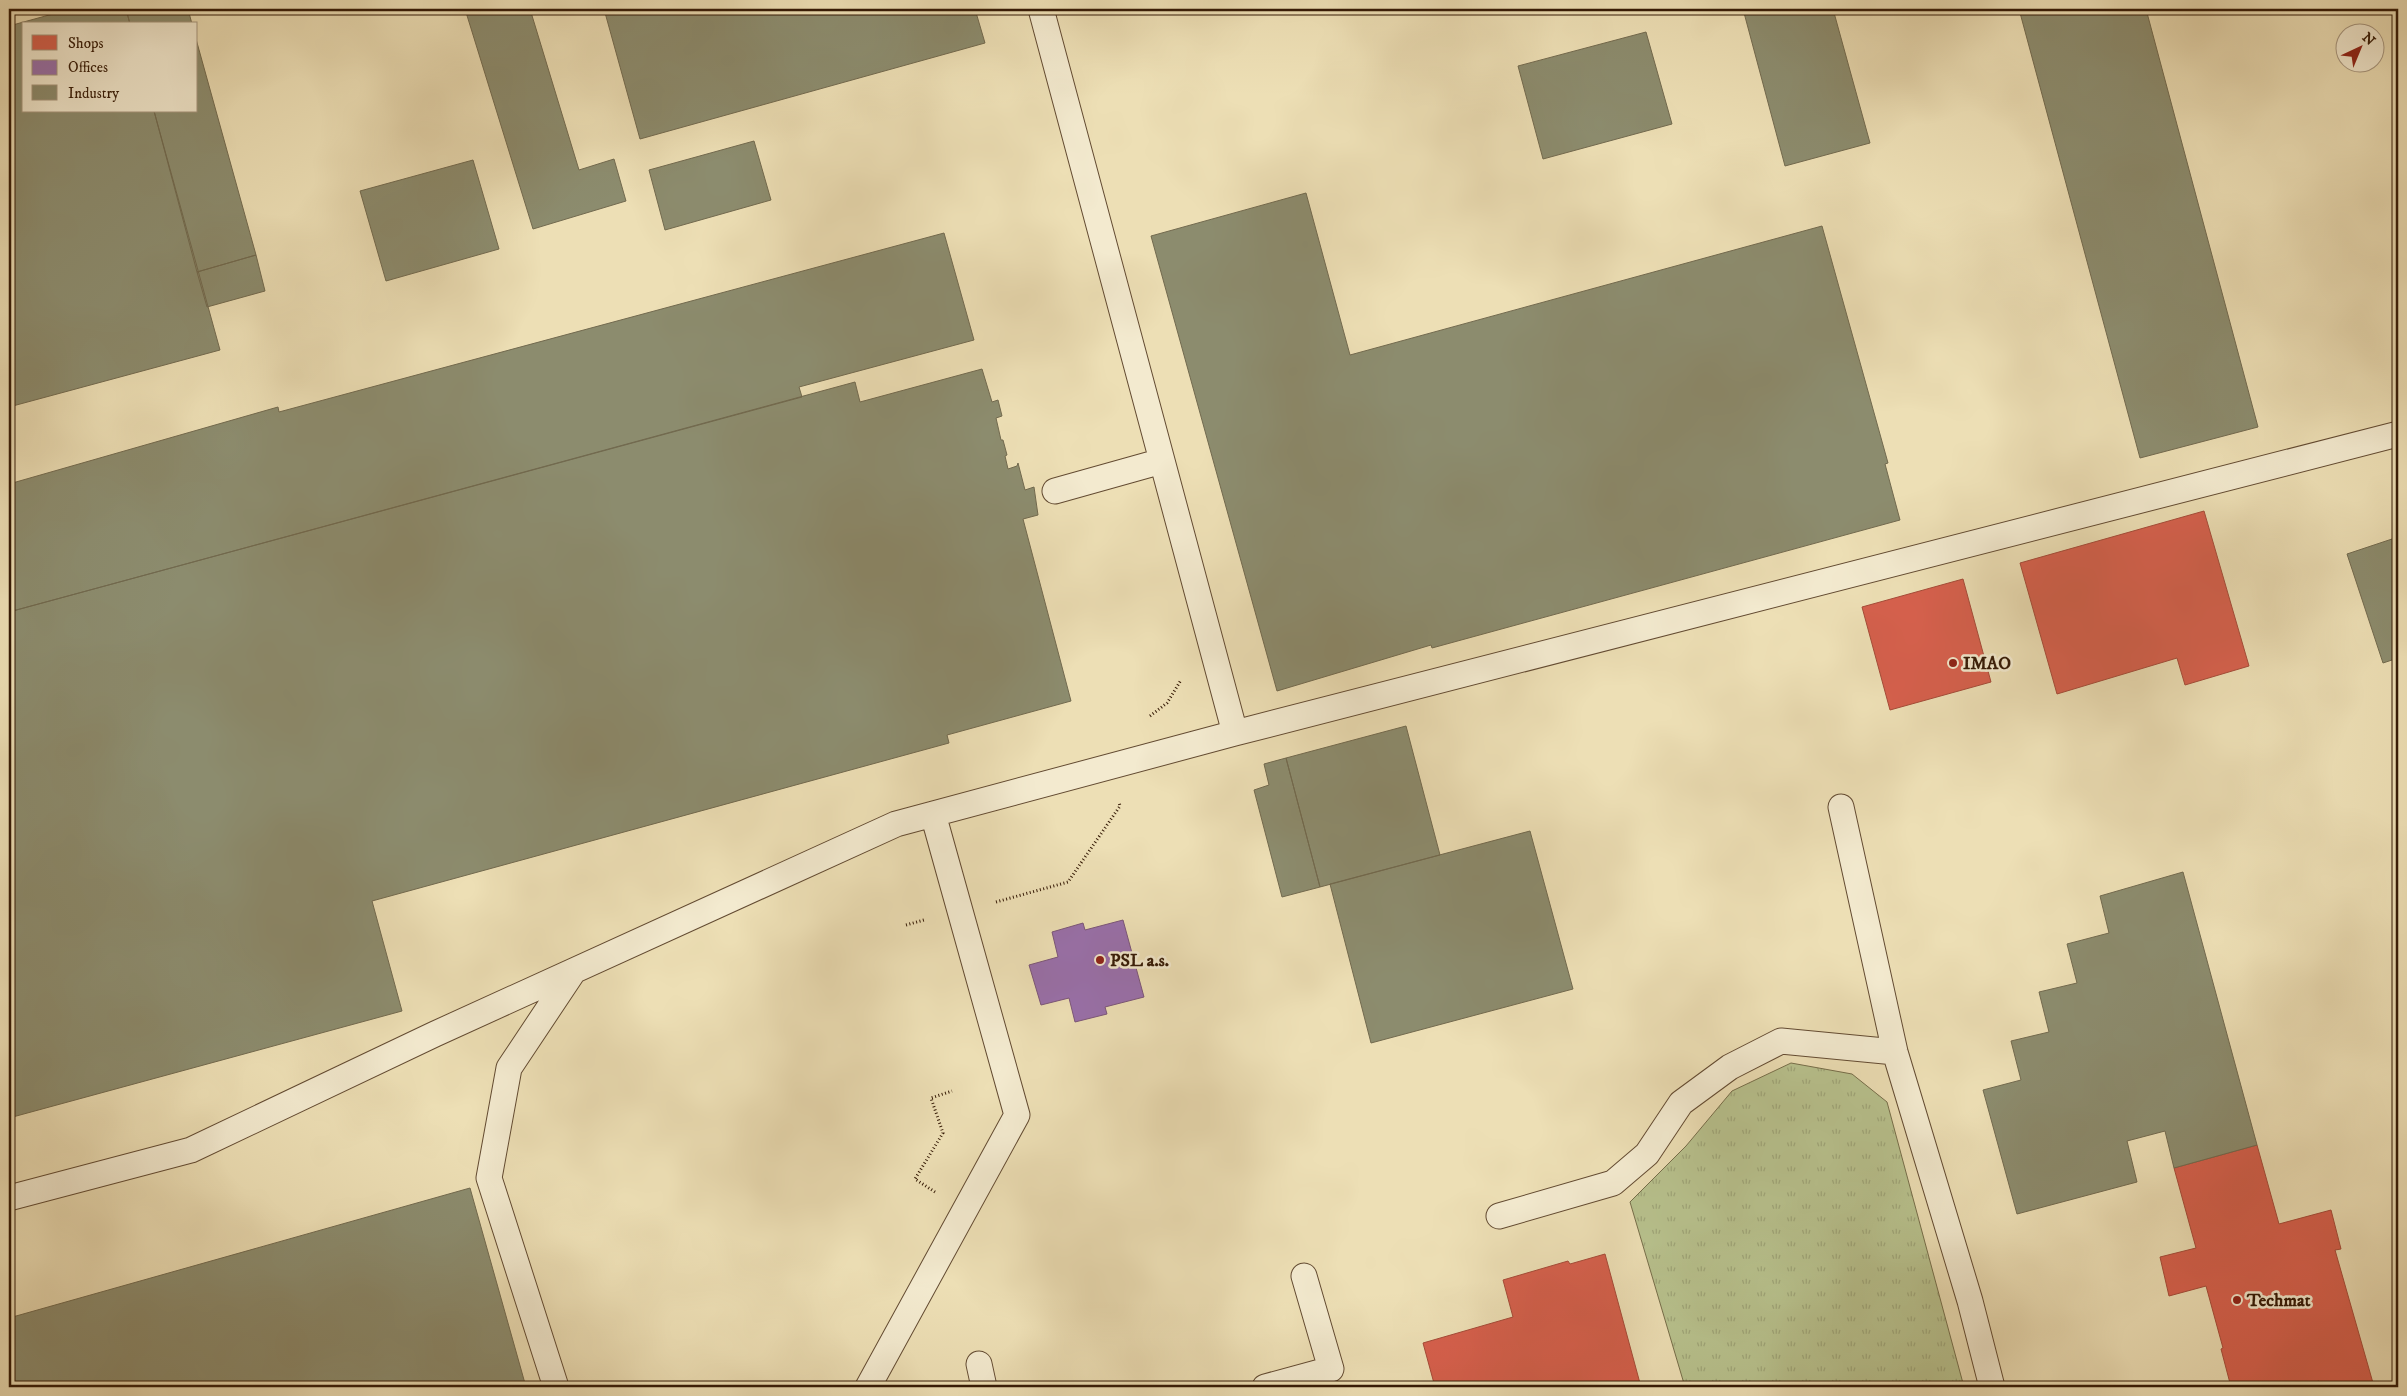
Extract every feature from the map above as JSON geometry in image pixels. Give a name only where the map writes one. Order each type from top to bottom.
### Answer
[{"type":"lane","points":[[1041,9],[1235,733]]},
{"type":"lane","points":[[9,1198],[191,1150],[435,1034],[896,824],[1235,733],[2398,434]]},
{"type":"lane","points":[[1055,490],[1162,461]]},
{"type":"lane","points":[[1841,807],[1895,1052],[1970,1301],[1992,1387]]},
{"type":"lane","points":[[868,1387],[1017,1115],[933,814]]},
{"type":"lane","points":[[556,1387],[489,1178],[508,1068],[574,971]]},
{"type":"lane","points":[[1499,1216],[1613,1183],[1647,1154],[1681,1103],[1730,1067],[1781,1042],[1895,1052]]},
{"type":"lane","points":[[1265,1387],[1331,1369],[1304,1276]]},
{"type":"green space","points":[[1791,1063],[1852,1074],[1887,1102],[1964,1387],[1685,1387],[1630,1202],[1686,1146],[1732,1091]]},
{"type":"building: Shops","points":[[2204,511],[2249,666],[2185,685],[2177,658],[2057,694],[2020,563]]},
{"type":"building: Shops","points":[[1963,579],[1991,682],[1890,710],[1862,607]]},
{"type":"building: Shops","points":[[2257,1145],[2279,1224],[2331,1210],[2341,1249],[2335,1250],[2373,1383],[2358,1387],[2320,1387],[2319,1381],[2296,1387],[2231,1387],[2221,1349],[2223,1348],[2206,1286],[2169,1296],[2160,1257],[2196,1248],[2174,1168]]},
{"type":"building: Shops","points":[[1605,1254],[1641,1387],[1435,1387],[1423,1343],[1513,1317],[1503,1280],[1568,1261],[1570,1264]]},
{"type":"building: Shops","points":[[2319,1381],[2320,1387],[2296,1387]]},
{"type":"building: Offices","points":[[1123,920],[1144,997],[1105,1007],[1107,1014],[1075,1022],[1069,998],[1041,1005],[1029,965],[1058,957],[1052,932],[1083,923],[1085,930]]},
{"type":"building: Industry","points":[[71,9],[126,9],[129,22],[24,22]]},
{"type":"building: Industry","points":[[126,9],[188,9],[191,22],[129,22]]},
{"type":"building: Industry","points":[[465,9],[530,9],[579,170],[614,159],[626,201],[533,229]]},
{"type":"building: Industry","points":[[604,9],[975,9],[985,43],[640,139]]},
{"type":"building: Industry","points":[[1743,9],[1833,9],[1870,143],[1785,166]]},
{"type":"building: Industry","points":[[2019,9],[2146,9],[2258,427],[2140,458]]},
{"type":"building: Industry","points":[[22,22],[22,112],[154,112],[220,350],[9,407],[9,26]]},
{"type":"building: Industry","points":[[1646,32],[1672,124],[1543,159],[1518,66]]},
{"type":"building: Industry","points":[[198,46],[256,255],[197,272],[154,112],[198,112]]},
{"type":"building: Industry","points":[[754,141],[771,200],[665,230],[649,170]]},
{"type":"building: Industry","points":[[473,160],[499,249],[386,281],[360,191]]},
{"type":"building: Industry","points":[[1306,193],[1350,355],[1822,226],[1888,463],[1885,464],[1900,520],[1432,648],[1431,645],[1277,691],[1151,236]]},
{"type":"building: Industry","points":[[944,233],[974,340],[799,387],[802,397],[9,612],[9,484],[278,407],[279,412]]},
{"type":"building: Industry","points":[[256,255],[265,291],[207,307],[197,272]]},
{"type":"building: Industry","points":[[982,369],[992,402],[998,400],[1002,416],[996,418],[1007,455],[1005,456],[1008,469],[1017,466],[1018,463],[1025,490],[1034,487],[1038,515],[1023,519],[1071,701],[947,735],[949,743],[372,901],[402,1011],[9,1118],[9,612],[855,382],[860,402]]},
{"type":"building: Industry","points":[[2398,537],[2398,658],[2383,663],[2347,554]]},
{"type":"building: Industry","points":[[1406,726],[1440,855],[1320,887],[1286,758]]},
{"type":"building: Industry","points":[[1286,758],[1320,887],[1282,897],[1254,790],[1269,785],[1264,764]]},
{"type":"building: Industry","points":[[1530,831],[1573,989],[1371,1043],[1330,884]]},
{"type":"building: Industry","points":[[2183,872],[2257,1145],[2174,1168],[2165,1131],[2127,1141],[2137,1182],[2017,1214],[1983,1090],[2021,1080],[2011,1041],[2049,1032],[2039,992],[2077,983],[2067,944],[2109,933],[2100,896]]},
{"type":"building: Industry","points":[[470,1188],[526,1387],[9,1387],[9,1318]]},
{"type":"place","name":"IMAO","points":[[1953,663]]},
{"type":"place","name":"PSL a.s.","points":[[1100,960]]},
{"type":"place","name":"Techmat","points":[[2237,1300]]}]
